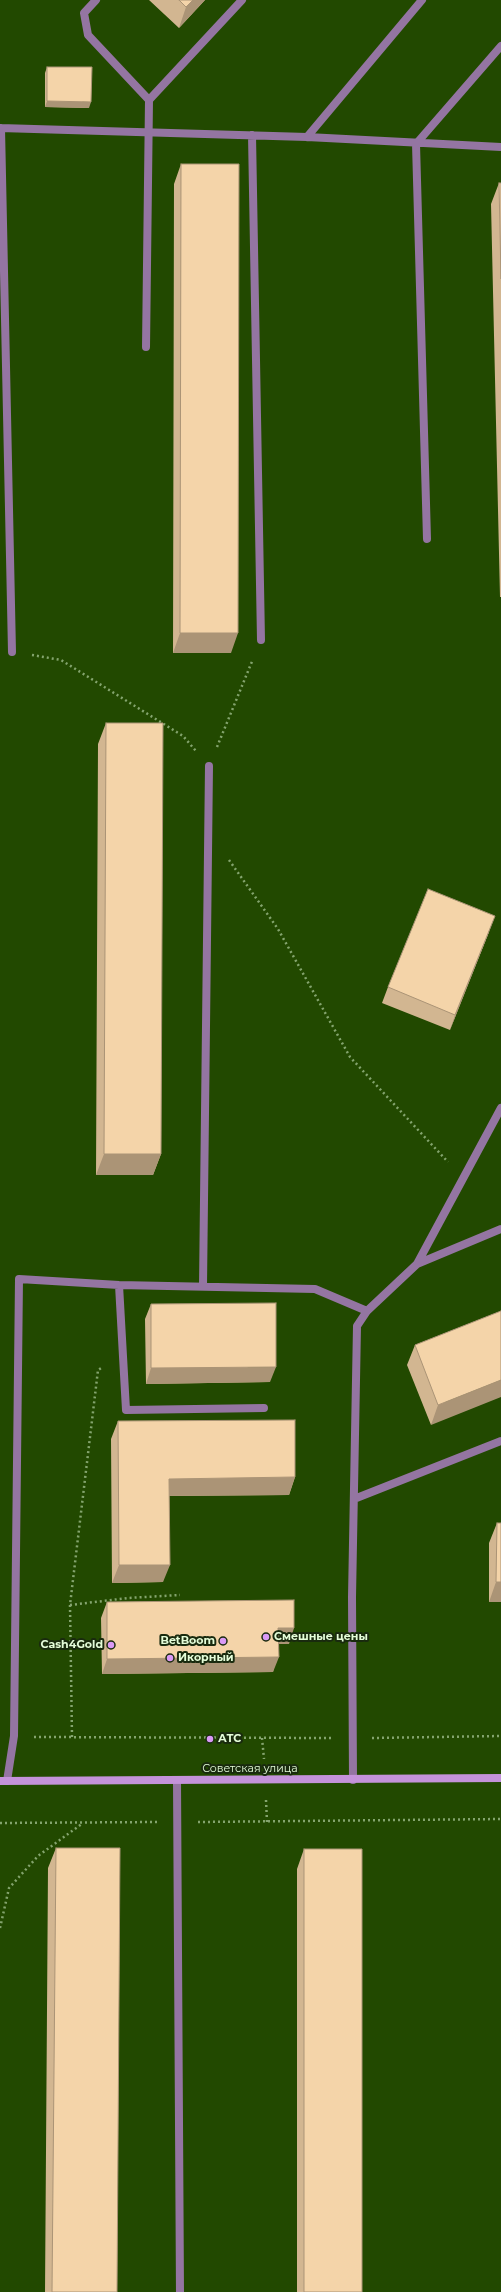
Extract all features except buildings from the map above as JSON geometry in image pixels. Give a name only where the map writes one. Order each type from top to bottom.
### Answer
[{"type":"main road","name":"Советская улица","points":[[4,1781],[501,1778]]},
{"type":"lane","points":[[96,0],[84,12],[88,35],[149,100]]},
{"type":"lane","points":[[146,347],[147,132],[149,100],[242,0]]},
{"type":"lane","points":[[306,137],[422,0]]},
{"type":"lane","points":[[427,539],[416,144],[501,46]]},
{"type":"lane","points":[[12,652],[0,128],[306,137],[416,144],[501,147]]},
{"type":"lane","points":[[252,135],[261,640]]},
{"type":"lane","points":[[203,1286],[209,766]]},
{"type":"lane","points":[[353,1780],[354,1499],[357,1326],[367,1311],[417,1264],[501,1108]]},
{"type":"lane","points":[[417,1264],[501,1229]]},
{"type":"lane","points":[[4,1781],[14,1736],[19,1279],[119,1285],[315,1289],[367,1311]]},
{"type":"lane","points":[[119,1285],[126,1410],[264,1408]]},
{"type":"lane","points":[[354,1499],[501,1441]]},
{"type":"lane","points":[[177,1781],[180,2292]]},
{"type":"path","points":[[12,652],[60,660],[183,736],[209,766],[261,640]]},
{"type":"path","points":[[208,830],[278,929],[350,1057],[463,1178]]},
{"type":"path","points":[[72,1737],[70,1604],[98,1370],[122,1356]]},
{"type":"path","points":[[70,1604],[128,1598],[180,1595]]},
{"type":"path","points":[[14,1736],[353,1738],[501,1736]]},
{"type":"path","points":[[0,1824],[501,1819]]},
{"type":"path","points":[[0,1928],[9,1888],[38,1856],[84,1823]]},
{"type":"place","name":"Смешные цены","points":[[266,1637]]},
{"type":"place","name":"BetBoom","points":[[223,1641]]},
{"type":"place","name":"Cash4Gold","points":[[111,1645]]},
{"type":"place","name":"Икорный","points":[[170,1658]]},
{"type":"place","name":"АТС","points":[[210,1739]]}]
